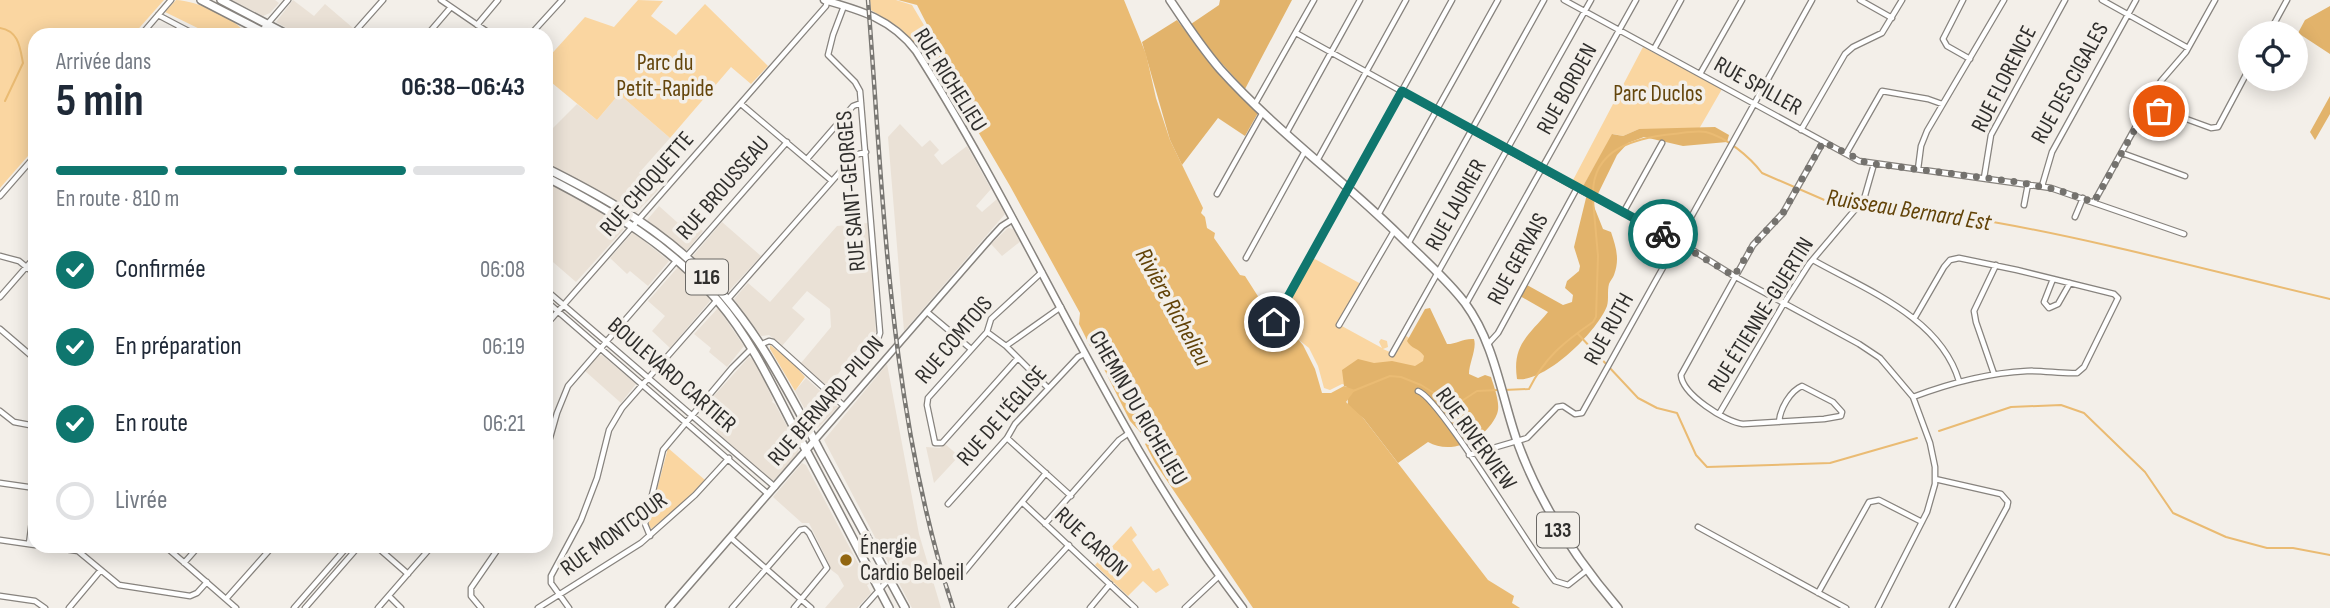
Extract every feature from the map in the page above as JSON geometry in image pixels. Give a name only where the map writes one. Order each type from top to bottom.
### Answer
[{"type":"main road","points":[[201,0],[258,28]]},
{"type":"main road","points":[[221,0],[259,28]]},
{"type":"main road","name":"133","points":[[1170,0],[1213,60],[1255,104],[1394,230],[1465,304],[1488,344],[1517,440],[1549,512],[1587,570],[1618,608]]},
{"type":"main road","name":"RUE RICHELIEU","points":[[825,1],[882,19],[912,45],[1013,219]]},
{"type":"main road","name":"116","points":[[553,172],[598,195],[686,257],[728,299],[762,344],[785,381],[905,608]]},
{"type":"main road","name":"116","points":[[553,181],[636,223],[718,300],[752,348],[889,608]]},
{"type":"main road","name":"CHEMIN DU RICHELIEU","points":[[1013,219],[1129,433],[1219,576],[1243,608]]},
{"type":"main road","name":"RUE BERNARD-PILON","points":[[671,607],[815,440]]},
{"type":"street","points":[[147,28],[171,0]]},
{"type":"street","points":[[264,28],[288,0]]},
{"type":"street","points":[[358,28],[383,0]]},
{"type":"street","points":[[441,0],[482,28]]},
{"type":"street","points":[[477,25],[498,0]]},
{"type":"street","points":[[536,28],[562,0]]},
{"type":"street","points":[[1255,104],[1314,0]]},
{"type":"street","points":[[1287,132],[1360,0]]},
{"type":"street","points":[[1318,159],[1406,0]]},
{"type":"street","points":[[1274,322],[1452,0]]},
{"type":"street","points":[[1378,215],[1497,0]]},
{"type":"street","points":[[1408,244],[1544,0]]},
{"type":"street","name":"RUE SPILLER","points":[[1564,0],[1846,154],[1874,164],[2042,186],[2184,234]]},
{"type":"street","name":"RUE LAURIER","points":[[1392,354],[1591,0]]},
{"type":"street","name":"RUE BORDEN","points":[[1465,304],[1470,300],[1636,0]]},
{"type":"street","points":[[1654,50],[1681,0]]},
{"type":"street","points":[[1700,74],[1742,0]]},
{"type":"street","name":"RUE RUTH","points":[[1469,455],[1527,438],[1557,407],[1563,407],[1575,414],[1582,413],[1812,0]]},
{"type":"street","points":[[1860,0],[1892,18]]},
{"type":"street","points":[[1801,130],[1845,54],[1853,47],[1880,35],[1902,0]]},
{"type":"street","points":[[1963,0],[1943,39],[1947,46],[1970,59]]},
{"type":"street","points":[[1918,169],[1923,140],[2003,0]]},
{"type":"street","name":"RUE FLORENCE","points":[[1984,178],[1991,135],[2065,0]]},
{"type":"street","points":[[2102,0],[2188,48]]},
{"type":"street","name":"RUE DES CIGALES","points":[[2042,186],[2052,152],[2136,0]]},
{"type":"street","points":[[2094,202],[2164,77],[2179,62],[2215,0]]},
{"type":"street","points":[[2276,21],[2287,0]]},
{"type":"street","name":"RUE CHOQUETTE","points":[[553,317],[821,12],[825,1]]},
{"type":"street","name":"RUE SAINT-GEORGES","points":[[844,6],[828,55],[857,84],[861,103],[880,333],[876,345]]},
{"type":"street","points":[[433,28],[451,7]]},
{"type":"street","points":[[158,15],[179,27]]},
{"type":"street","points":[[1296,33],[1678,242],[1880,358],[1913,397],[1930,443],[1935,479],[1932,497],[1922,522],[1878,608]]},
{"type":"street","points":[[2148,106],[2211,128],[2218,127],[2238,90]]},
{"type":"street","points":[[1846,154],[1882,91],[1942,104]]},
{"type":"street","points":[[807,160],[853,106],[861,103]]},
{"type":"street","points":[[741,104],[832,181]]},
{"type":"street","points":[[1217,194],[1263,111]]},
{"type":"street","name":"RUE BROUSSEAU","points":[[686,257],[787,142]]},
{"type":"street","points":[[1779,422],[1779,415],[1793,391],[1802,386],[1833,402],[1842,412],[1837,418],[1779,422],[1743,424],[1719,414],[1684,387],[1681,375],[1734,276],[1753,245],[1783,213],[1823,142]]},
{"type":"street","points":[[1623,213],[1662,143]]},
{"type":"street","points":[[1246,258],[1307,149]]},
{"type":"street","points":[[728,299],[855,155],[866,152]]},
{"type":"street","points":[[2122,153],[2185,176]]},
{"type":"street","points":[[0,196],[28,164]]},
{"type":"street","name":"RUE ÉTIENNE-GUERTIN","points":[[1719,414],[1784,303],[1813,260],[1864,199],[1874,164]]},
{"type":"street","points":[[2024,205],[2028,184]]},
{"type":"street","name":"RUE GERVAIS","points":[[1488,344],[1498,333],[1579,189]]},
{"type":"street","points":[[2075,217],[2083,198]]},
{"type":"street","name":"RUE BERNARD-PILON","points":[[815,440],[1002,226],[1013,219]]},
{"type":"street","points":[[1339,325],[1394,230]]},
{"type":"street","points":[[0,256],[16,260],[27,267],[0,298]]},
{"type":"street","points":[[1913,397],[1959,381],[1994,374],[2081,371],[2118,299],[2114,294],[1959,258],[1950,260],[1944,267],[1914,318]]},
{"type":"street","name":"RUE BROUSSEAU","points":[[553,425],[566,391],[677,260]]},
{"type":"street","points":[[1813,260],[1914,318],[1952,360],[1959,381]]},
{"type":"street","points":[[1994,374],[1974,311],[1996,265]]},
{"type":"street","name":"RUE COMTOIS","points":[[1017,359],[945,440],[937,444],[933,440],[927,399],[987,332],[991,319],[1042,272]]},
{"type":"street","points":[[2053,279],[2044,298],[2049,308],[2058,304],[2070,283]]},
{"type":"street","name":"BOULEVARD CARTIER","points":[[553,296],[775,487]]},
{"type":"street","points":[[569,608],[551,581],[551,574],[576,532],[587,507],[613,422],[718,300]]},
{"type":"street","name":"BOULEVARD CARTIER","points":[[553,307],[769,494]]},
{"type":"street","points":[[1006,346],[1061,307]]},
{"type":"street","points":[[927,312],[971,349]]},
{"type":"street","points":[[0,329],[28,353]]},
{"type":"street","points":[[987,332],[1006,346],[1048,388]]},
{"type":"street","points":[[762,344],[773,342],[844,406]]},
{"type":"street","points":[[650,536],[645,524],[665,447],[752,348]]},
{"type":"street","name":"RUE DE L'ÉGLISE","points":[[948,504],[1007,438],[1015,424],[1078,357],[1084,354]]},
{"type":"street","name":"RUE RIVERVIEW","points":[[1419,391],[1428,397],[1555,581],[1567,584],[1587,570]]},
{"type":"street","points":[[0,411],[13,422],[28,425]]},
{"type":"street","points":[[1045,524],[1119,440],[1129,433]]},
{"type":"street","points":[[1007,438],[1071,496]]},
{"type":"street","name":"RUE MONTCOUR","points":[[538,608],[650,536],[695,495],[734,453]]},
{"type":"street","points":[[964,572],[1046,473]]},
{"type":"street","points":[[1935,479],[2001,494],[2008,502],[1952,608]]},
{"type":"street","points":[[0,483],[28,487]]},
{"type":"street","points":[[1818,593],[1869,502],[1879,500],[1922,522]]},
{"type":"street","name":"RUE CARON","points":[[1022,502],[1135,608]]},
{"type":"street","points":[[1698,527],[1846,608]]},
{"type":"street","points":[[732,608],[800,530],[805,529],[827,568],[794,608]]},
{"type":"street","points":[[731,538],[811,608]]},
{"type":"street","points":[[0,540],[28,544]]},
{"type":"street","points":[[1012,608],[1069,545]]},
{"type":"street","points":[[80,553],[120,586],[188,595],[197,593],[207,582]]},
{"type":"street","points":[[173,553],[236,608]]},
{"type":"street","points":[[184,563],[193,553]]},
{"type":"street","points":[[226,599],[267,553]]},
{"type":"street","points":[[294,608],[342,553]]},
{"type":"street","points":[[305,608],[353,553]]},
{"type":"street","points":[[384,553],[408,574]]},
{"type":"street","points":[[378,608],[426,553]]},
{"type":"street","points":[[481,608],[471,594],[472,584],[495,553]]},
{"type":"street","points":[[69,608],[100,571]]},
{"type":"street","points":[[1185,608],[1219,576]]},
{"type":"street","points":[[863,608],[889,579]]},
{"type":"street","points":[[1090,608],[1110,584]]},
{"type":"street","points":[[0,596],[35,601],[45,608]]},
{"type":"street","points":[[389,596],[401,608]]},
{"type":"shaded area","points":[[231,0],[275,0],[279,3],[263,16]]},
{"type":"shaded area","points":[[293,0],[314,16],[325,4],[353,28],[287,28],[276,22]]},
{"type":"shaded area","points":[[1220,0],[1292,0],[1245,89],[1214,55],[1191,24],[1219,5]]},
{"type":"shaded area","points":[[2330,6],[2330,54],[2308,40],[2308,21],[2305,20]]},
{"type":"shaded area","points":[[1177,20],[1222,78],[1258,113],[1245,136],[1218,118],[1182,165],[1170,140],[1142,42]]},
{"type":"shaded area","points":[[619,94],[670,138],[639,173],[658,190],[636,213],[553,167],[553,128],[577,104],[597,120]]},
{"type":"shaded area","points":[[2330,96],[2330,114],[2315,140],[2310,132]]},
{"type":"shaded area","points":[[900,124],[922,147],[930,140],[939,150],[934,155],[942,165],[967,146],[991,189],[976,206],[982,212],[997,199],[1005,214],[904,331],[888,137]]},
{"type":"shaded area","points":[[1715,127],[1729,135],[1727,142],[1683,146],[1644,137],[1628,143],[1617,155],[1593,204],[1603,229],[1611,232],[1617,253],[1616,269],[1608,287],[1607,306],[1593,329],[1569,354],[1541,373],[1517,379],[1519,349],[1548,312],[1520,296],[1527,285],[1563,305],[1572,302],[1573,295],[1565,288],[1567,281],[1579,271],[1580,266],[1574,247],[1587,191],[1582,188],[1612,134],[1623,136],[1639,129]]},
{"type":"shaded area","points":[[553,186],[606,214],[622,224],[624,229],[576,282],[553,262]]},
{"type":"shaded area","points":[[659,206],[678,223],[684,216],[703,231],[687,250],[647,220]]},
{"type":"shaded area","points":[[722,222],[761,256],[728,292],[692,257]]},
{"type":"shaded area","points":[[868,223],[876,332],[859,347],[828,387],[801,363],[831,327],[830,309],[807,291],[792,308],[805,319],[782,346],[769,335],[761,336],[734,299],[748,283],[770,302],[837,226]]},
{"type":"shaded area","points":[[1008,228],[1014,229],[1021,241],[1002,256],[991,244]]},
{"type":"shaded area","points":[[633,232],[669,261],[648,286],[630,271],[627,274],[610,258]]},
{"type":"shaded area","points":[[678,267],[710,301],[670,348],[652,331],[665,316],[648,301]]},
{"type":"shaded area","points":[[718,308],[744,346],[727,367],[709,352],[711,348],[694,334]]},
{"type":"shaded area","points":[[1430,308],[1447,344],[1474,339],[1469,374],[1478,378],[1485,375],[1491,377],[1498,410],[1485,431],[1468,443],[1448,447],[1428,442],[1398,463],[1364,419],[1348,406],[1347,387],[1344,386],[1342,370],[1358,359],[1374,363],[1392,361],[1415,366],[1423,361],[1422,353],[1407,341],[1425,309]]},
{"type":"shaded area","points":[[602,355],[636,384],[621,403],[585,371]]},
{"type":"shaded area","points":[[749,357],[760,370],[772,402],[799,448],[798,454],[773,481],[715,431],[730,414],[712,398]]},
{"type":"shaded area","points":[[887,364],[919,534],[941,608],[912,608],[824,440]]},
{"type":"shaded area","points":[[806,378],[838,407],[818,428],[813,425],[795,391]]},
{"type":"shaded area","points":[[945,444],[959,456],[934,483],[926,447],[940,448]]},
{"type":"shaded area","points":[[802,463],[806,465],[869,584],[867,585],[871,593],[857,608],[825,608],[844,586],[838,575],[830,569],[809,523],[802,523],[773,497]]},
{"type":"green space","points":[[0,0],[164,0],[139,28],[28,28],[28,156],[0,188]]},
{"type":"green space","points":[[176,0],[194,3],[216,12],[241,28],[198,28],[165,12]]},
{"type":"green space","name":"Parc du Petit-Rapide","points":[[638,0],[663,1],[651,16],[676,35],[705,4],[768,66],[751,84],[731,67],[670,138],[619,94],[597,120],[553,84],[553,52],[585,17],[614,27]]},
{"type":"green space","points":[[870,0],[896,0],[912,5],[934,42],[921,52],[900,28],[871,10]]},
{"type":"green space","name":"Parc Duclos","points":[[1643,47],[1722,89],[1699,129],[1639,129],[1623,136],[1613,134],[1582,188],[1572,182]]},
{"type":"green space","points":[[1313,258],[1363,285],[1340,325],[1382,348],[1379,342],[1381,339],[1387,341],[1388,347],[1383,349],[1392,353],[1403,334],[1433,353],[1415,379],[1355,387],[1342,384],[1330,390],[1324,388],[1318,366],[1309,348],[1277,323]]},
{"type":"green space","points":[[770,345],[791,361],[805,377],[795,391],[770,349]]},
{"type":"green space","points":[[668,448],[705,480],[681,505],[651,529],[648,523]]},
{"type":"green space","points":[[1131,526],[1137,535],[1132,540],[1153,571],[1159,568],[1169,585],[1156,593],[1143,581],[1128,596],[1095,565]]},
{"type":"water","name":"Rivière Richelieu","points":[[898,0],[1124,0],[1146,54],[1156,98],[1170,140],[1203,208],[1201,213],[1205,217],[1207,228],[1215,233],[1214,238],[1240,275],[1245,276],[1275,323],[1303,345],[1315,369],[1322,393],[1331,393],[1344,386],[1355,390],[1346,402],[1364,419],[1488,580],[1514,596],[1512,603],[1520,608],[1253,608],[1155,463],[1145,444],[1151,439],[1148,433],[1142,434],[1130,421],[1079,324],[1080,313],[1010,186],[930,50],[936,42],[917,5]]},
{"type":"waterway","points":[[0,28],[15,36],[23,63],[5,101]]},
{"type":"waterway","name":"Ruisseau Bernard Est","points":[[1593,195],[1600,166],[1619,148],[1659,136],[1702,131],[1729,143],[1762,173],[1829,202],[1856,206]]},
{"type":"waterway","name":"Ruisseau Bernard Est","points":[[1504,390],[1529,389],[1549,359],[1596,317],[1598,256],[1593,200]]},
{"type":"waterway","name":"Ruisseau Bernard Est","points":[[1861,207],[1977,219],[2035,230],[2330,299]]},
{"type":"waterway","points":[[1578,334],[1638,398],[1657,408],[1677,413],[1696,455],[1707,467],[1830,463],[1917,438]]},
{"type":"waterway","points":[[1353,391],[1390,376],[1401,377],[1421,385],[1450,403],[1457,404],[1477,391],[1498,390]]},
{"type":"waterway","points":[[1939,431],[2011,407],[2061,405],[2084,413],[2145,472],[2173,513],[2226,537],[2267,548],[2293,548],[2330,555]]},
{"type":"railway","points":[[868,0],[885,230],[902,383],[915,459],[953,608]]},
{"type":"way so far","points":[[1663,234],[1734,276],[1758,238],[1783,213],[1823,142],[1867,163],[2018,182],[2058,190],[2094,202],[2148,106],[2159,111]]},
{"type":"place","name":"Énergie Cardio Beloeil","points":[[846,560]]},
{"type":"route","points":[[1274,322],[1402,91],[1663,234]]}]
